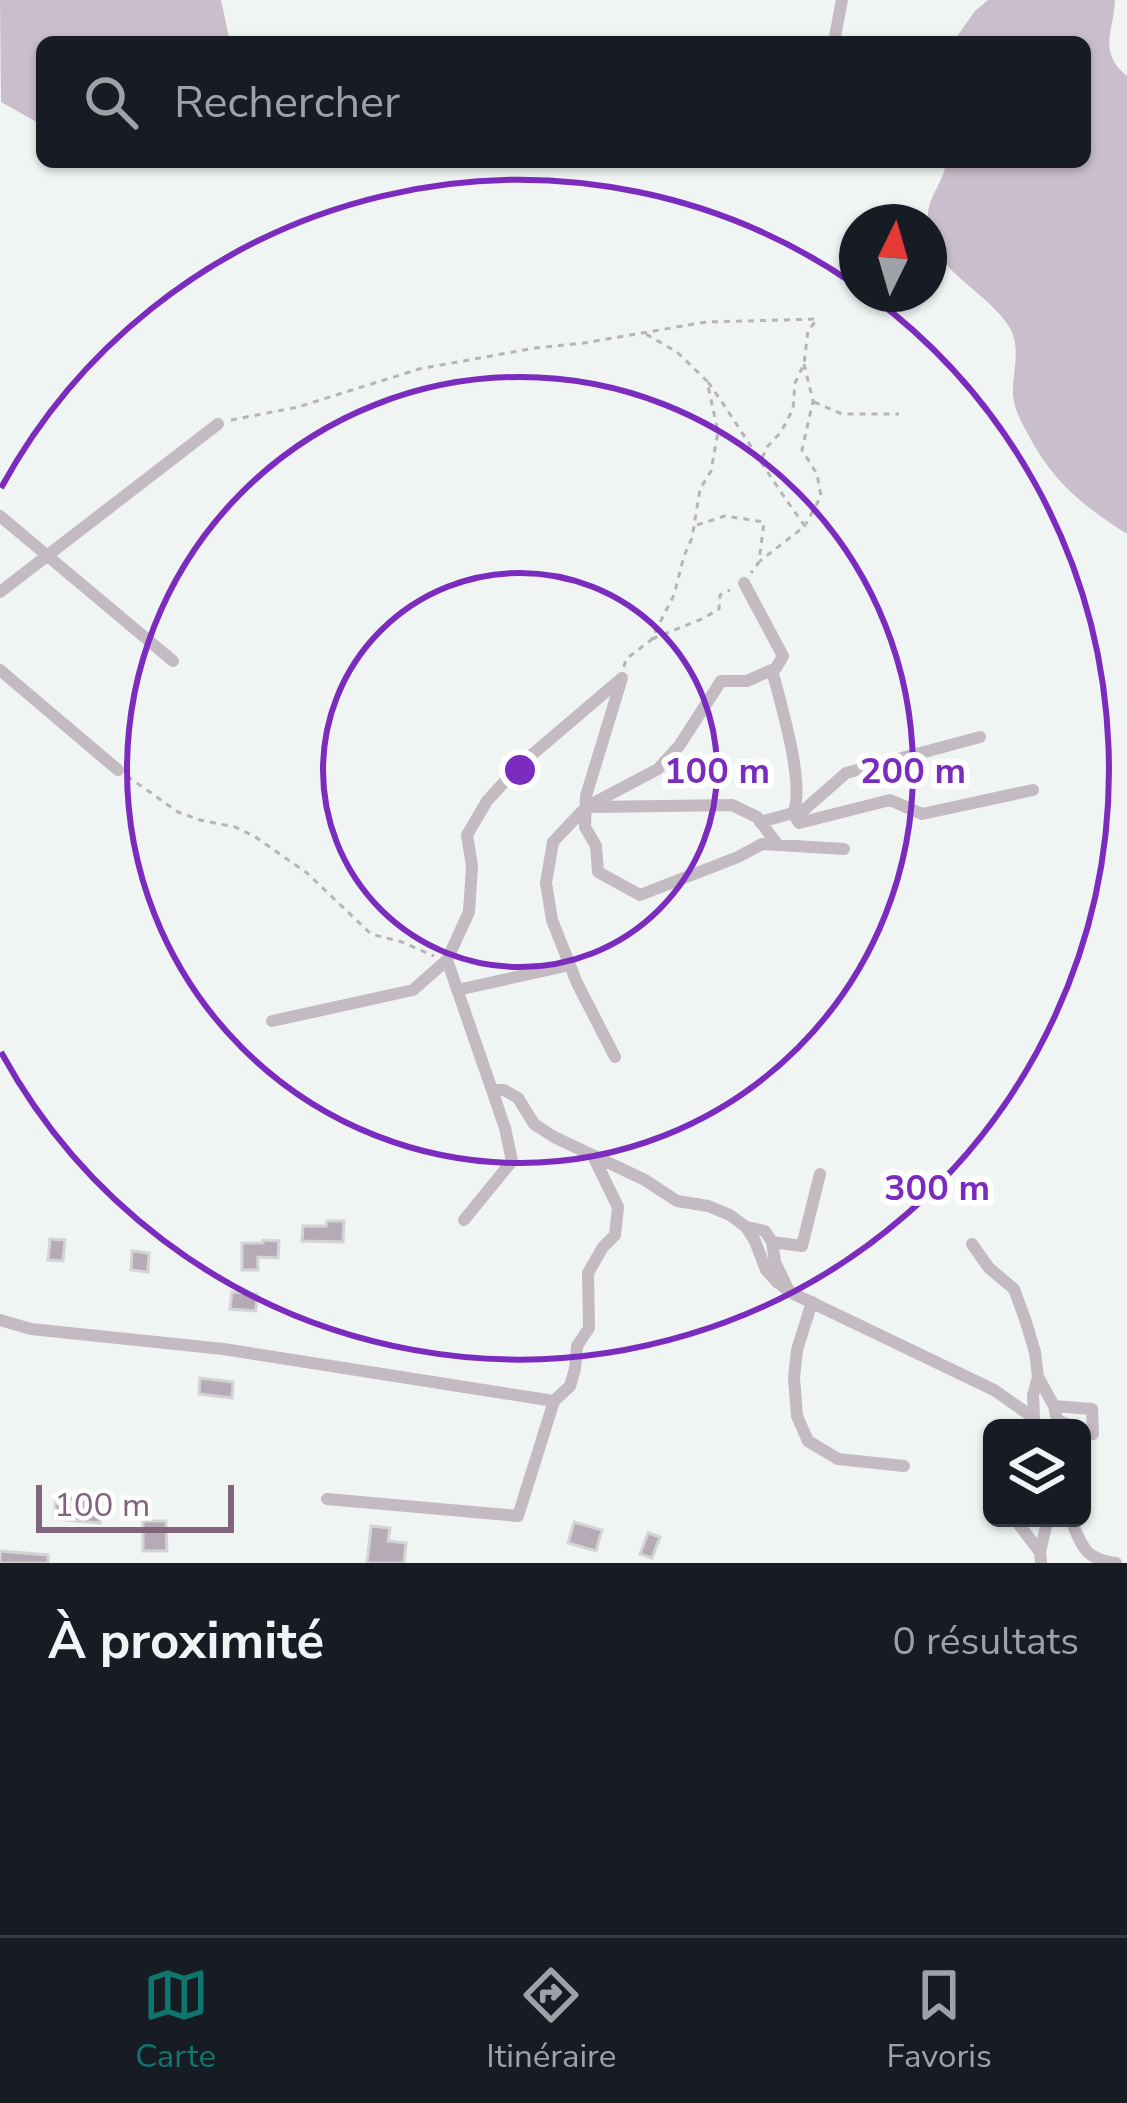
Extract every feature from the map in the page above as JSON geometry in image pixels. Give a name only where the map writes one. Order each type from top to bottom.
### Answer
[{"type":"street","points":[[835,36],[842,0]]},
{"type":"street","points":[[0,592],[218,424]]},
{"type":"street","points":[[0,516],[172,661]]},
{"type":"street","points":[[615,1057],[552,920],[546,883],[553,842],[586,807],[658,770],[721,681],[746,681],[776,668],[783,656],[743,583]]},
{"type":"street","points":[[0,670],[118,770]]},
{"type":"street","points":[[772,670],[794,769],[798,803],[793,813]]},
{"type":"street","points":[[622,678],[586,796],[585,827],[596,846],[598,872],[640,895],[762,844],[844,849]]},
{"type":"street","points":[[272,1022],[413,991],[447,960],[469,913],[472,866],[467,835],[487,801],[521,764],[622,678]]},
{"type":"street","points":[[760,822],[804,810],[846,773],[980,737]]},
{"type":"street","points":[[793,813],[799,823],[890,800],[922,814],[1033,790]]},
{"type":"street","points":[[586,807],[732,805],[760,822],[777,844]]},
{"type":"street","points":[[447,960],[512,1161],[464,1220]]},
{"type":"street","points":[[457,990],[570,965]]},
{"type":"street","points":[[492,1090],[518,1098],[534,1124],[594,1158],[645,1180],[676,1201],[730,1215],[746,1227],[766,1270],[788,1290],[994,1390],[1030,1419]]},
{"type":"street","points":[[327,1499],[518,1516],[554,1400],[570,1386],[577,1346],[589,1328],[588,1273],[615,1235],[618,1207],[594,1158]]},
{"type":"street","points":[[772,1241],[802,1246],[820,1174]]},
{"type":"street","points":[[746,1227],[766,1231],[788,1290]]},
{"type":"street","points":[[972,1244],[989,1268],[1014,1289],[1035,1352],[1035,1419]]},
{"type":"street","points":[[812,1302],[794,1378],[797,1416],[808,1441],[838,1459],[904,1466]]},
{"type":"street","points":[[0,1320],[31,1329],[223,1349],[554,1400]]},
{"type":"street","points":[[1038,1377],[1058,1419]]},
{"type":"street","points":[[1054,1406],[1092,1409],[1091,1433]]},
{"type":"street","points":[[1020,1527],[1040,1558]]},
{"type":"street","points":[[1040,1558],[1046,1527]]},
{"type":"street","points":[[1074,1527],[1085,1552],[1106,1562]]},
{"type":"path","points":[[218,424],[298,406],[419,369],[706,322],[818,319],[808,330],[793,409],[760,460]]},
{"type":"path","points":[[643,332],[677,352],[707,381],[805,526]]},
{"type":"path","points":[[622,678],[626,659],[651,640],[719,609],[720,595],[743,583],[758,562],[805,526],[821,496],[817,474],[802,449],[813,401],[804,364]]},
{"type":"path","points":[[651,640],[674,595],[700,489],[710,471],[718,432],[707,381]]},
{"type":"path","points":[[813,401],[842,414],[899,414]]},
{"type":"path","points":[[694,527],[725,516],[764,522],[758,562]]},
{"type":"path","points":[[118,770],[178,812],[254,836],[307,873],[371,934],[447,960]]},
{"type":"shaded area","points":[[0,0],[221,0],[229,36],[36,36],[36,122],[1,102]]},
{"type":"shaded area","points":[[988,0],[1115,0],[1110,50],[1127,76],[1127,534],[1072,493],[1040,454],[1014,401],[1016,354],[1011,330],[947,265],[947,204],[930,204],[944,168],[1091,168],[1091,36],[957,36]]},
{"type":"building","points":[[327,1221],[344,1221],[343,1242],[302,1241],[303,1226],[326,1226]]},
{"type":"building","points":[[50,1239],[65,1240],[63,1261],[48,1260]]},
{"type":"building","points":[[279,1241],[278,1258],[258,1257],[258,1270],[242,1270],[242,1243]]},
{"type":"building","points":[[132,1251],[149,1253],[148,1272],[131,1270]]},
{"type":"building","points":[[232,1292],[257,1294],[256,1311],[230,1309]]},
{"type":"building","points":[[200,1378],[233,1382],[232,1398],[199,1394]]},
{"type":"building","points":[[56,1495],[91,1498],[91,1503],[101,1504],[100,1523],[54,1519]]},
{"type":"building","points":[[143,1521],[166,1521],[167,1551],[143,1551]]},
{"type":"building","points":[[574,1522],[602,1530],[596,1551],[568,1543]]},
{"type":"building","points":[[371,1526],[390,1528],[388,1541],[406,1543],[404,1563],[367,1563]]},
{"type":"building","points":[[648,1533],[660,1537],[652,1558],[640,1554]]},
{"type":"building","points":[[0,1551],[48,1555],[48,1563],[0,1563]]}]
